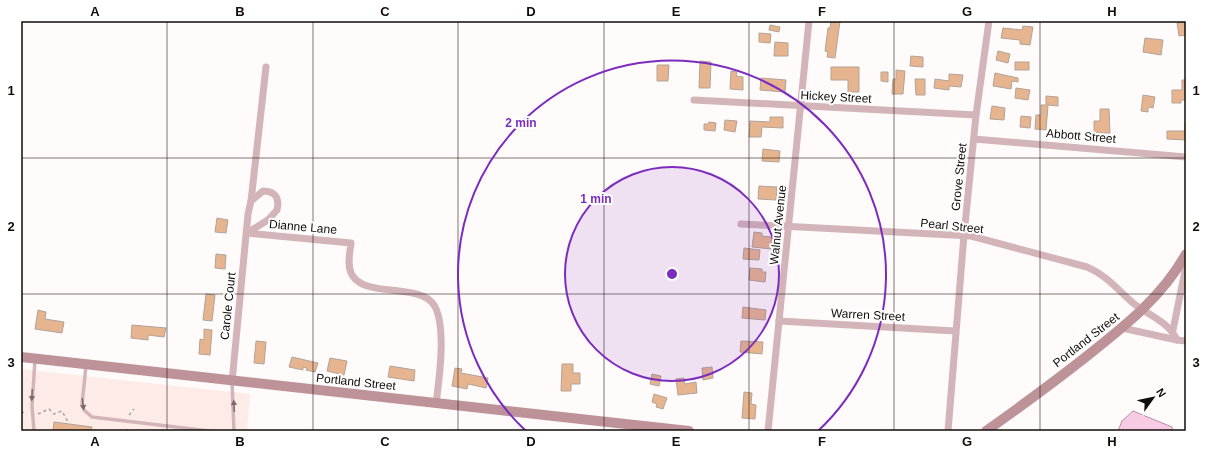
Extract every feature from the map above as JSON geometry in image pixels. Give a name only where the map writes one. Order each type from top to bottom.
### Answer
[{"type":"street","name":"Walnut Avenue","points":[[768,431],[809,21]]},
{"type":"street","name":"Grove Street","points":[[948,431],[955,331],[976,115],[989,21]]},
{"type":"street","name":"Carole Court","points":[[232,382],[250,201],[266,67]]},
{"type":"street","name":"Hickey Street","points":[[694,100],[976,115]]},
{"type":"street","name":"Abbott Street","points":[[974,139],[1186,157]]},
{"type":"street","points":[[247,233],[273,216],[277,210],[278,204],[273,193],[269,191],[258,193],[250,201]]},
{"type":"street","name":"Pearl Street","points":[[741,224],[974,236],[1093,270],[1108,280],[1134,304],[1173,330]]},
{"type":"street","name":"Dianne Lane","points":[[247,233],[351,243],[349,264],[350,272],[355,278],[372,286],[427,298],[434,304],[441,345],[436,404]]},
{"type":"street","name":"Portland Street","points":[[986,431],[1144,310],[1170,279],[1186,254]]},
{"type":"street","points":[[1177,340],[1173,330],[1186,266]]},
{"type":"street","name":"Warren Street","points":[[779,321],[955,331]]},
{"type":"street","points":[[1122,328],[1186,342]]},
{"type":"street","name":"Portland Street","points":[[21,357],[232,382],[689,431]]},
{"type":"lane","points":[[34,431],[32,406],[36,359]]},
{"type":"lane","points":[[86,365],[82,404],[84,410],[92,417],[209,431]]},
{"type":"lane","points":[[232,382],[234,431]]},
{"type":"path","points":[[128,417],[134,408]]},
{"type":"path","points":[[37,414],[49,410],[54,414],[62,411],[68,422]]},
{"type":"path","points":[[21,412],[27,413]]},
{"type":"shaded area","points":[[21,369],[250,394],[247,431],[21,431]]},
{"type":"shaded area","points":[[1133,411],[1172,427],[1173,431],[1118,431],[1122,421]]},
{"type":"building","points":[[831,21],[840,21],[835,58],[827,57],[828,52],[825,51],[828,28],[830,28]]},
{"type":"building","points":[[1186,22],[1186,35],[1179,36],[1177,23]]},
{"type":"building","points":[[770,25],[780,27],[779,32],[769,30]]},
{"type":"building","points":[[1023,26],[1033,27],[1030,45],[1020,44],[1020,40],[1001,38],[1003,28],[1022,30]]},
{"type":"building","points":[[759,33],[771,34],[770,43],[759,42]]},
{"type":"building","points":[[1145,38],[1163,40],[1161,55],[1143,52]]},
{"type":"building","points":[[775,42],[788,43],[788,56],[774,56]]},
{"type":"building","points":[[998,51],[1010,54],[1008,63],[996,60]]},
{"type":"building","points":[[911,56],[923,57],[923,67],[910,66]]},
{"type":"building","points":[[700,61],[711,62],[710,88],[699,88]]},
{"type":"building","points":[[1015,62],[1029,62],[1029,70],[1015,70]]},
{"type":"building","points":[[657,65],[669,65],[668,81],[657,81]]},
{"type":"building","points":[[831,67],[859,67],[859,92],[848,92],[848,80],[831,80]]},
{"type":"building","points":[[896,70],[905,71],[903,94],[892,94],[893,79],[896,79]]},
{"type":"building","points":[[731,71],[737,72],[736,76],[743,77],[743,90],[730,89]]},
{"type":"building","points":[[881,72],[888,72],[888,82],[881,81]]},
{"type":"building","points":[[995,73],[1018,78],[1018,82],[1012,81],[1011,89],[993,86]]},
{"type":"building","points":[[949,74],[963,75],[961,87],[949,86],[949,90],[934,88],[935,79],[949,81]]},
{"type":"building","points":[[761,78],[786,80],[785,92],[760,90]]},
{"type":"building","points":[[915,79],[925,79],[925,95],[916,95]]},
{"type":"building","points":[[1182,80],[1186,80],[1186,100],[1181,100],[1181,103],[1172,103],[1172,90],[1182,90]]},
{"type":"building","points":[[1016,88],[1030,90],[1028,100],[1015,98]]},
{"type":"building","points":[[1143,95],[1155,97],[1153,108],[1148,107],[1148,112],[1141,111]]},
{"type":"building","points":[[1046,96],[1058,97],[1058,106],[1048,105],[1046,130],[1035,129],[1036,115],[1041,115],[1041,105],[1046,105]]},
{"type":"building","points":[[992,106],[1005,108],[1004,120],[990,119]]},
{"type":"building","points":[[1100,109],[1109,109],[1110,133],[1094,133],[1094,121],[1100,121]]},
{"type":"building","points":[[1021,116],[1031,117],[1030,128],[1020,127]]},
{"type":"building","points":[[770,117],[783,117],[783,128],[762,127],[761,137],[749,137],[750,121],[770,122]]},
{"type":"building","points":[[725,120],[737,121],[735,132],[724,130]]},
{"type":"building","points":[[709,122],[716,123],[715,131],[704,130],[704,124],[708,124]]},
{"type":"building","points":[[1185,123],[1186,140],[1167,139],[1167,131],[1185,131]]},
{"type":"building","points":[[763,149],[780,151],[779,162],[762,161]]},
{"type":"building","points":[[759,186],[777,187],[776,200],[758,199]]},
{"type":"building","points":[[217,218],[228,220],[226,233],[215,232]]},
{"type":"building","points":[[754,232],[762,233],[762,236],[772,237],[771,249],[752,247]]},
{"type":"building","points":[[744,248],[760,250],[759,260],[743,259]]},
{"type":"building","points":[[216,254],[226,255],[225,269],[215,268]]},
{"type":"building","points":[[750,268],[762,269],[762,272],[766,272],[765,282],[749,280]]},
{"type":"building","points":[[206,294],[215,295],[212,321],[203,320]]},
{"type":"building","points":[[743,307],[766,310],[765,320],[742,318]]},
{"type":"building","points":[[38,310],[46,312],[45,319],[64,322],[62,333],[35,329]]},
{"type":"building","points":[[132,325],[166,328],[164,337],[148,335],[148,340],[131,338]]},
{"type":"building","points":[[204,329],[212,330],[210,355],[199,354],[200,339],[204,340]]},
{"type":"building","points":[[256,341],[266,342],[264,364],[254,363]]},
{"type":"building","points":[[741,341],[763,342],[762,354],[740,352]]},
{"type":"building","points":[[292,357],[318,363],[315,372],[306,370],[307,368],[303,367],[303,370],[289,367]]},
{"type":"building","points":[[330,358],[347,361],[344,375],[327,371]]},
{"type":"building","points":[[562,364],[573,364],[573,373],[580,373],[580,384],[571,384],[571,391],[561,391]]},
{"type":"building","points":[[390,366],[415,370],[414,381],[388,377]]},
{"type":"building","points":[[712,367],[713,378],[703,380],[702,368]]},
{"type":"building","points":[[455,368],[462,369],[461,373],[488,378],[486,388],[468,384],[467,389],[452,386]]},
{"type":"building","points":[[652,374],[661,376],[659,386],[650,384]]},
{"type":"building","points":[[684,378],[685,384],[696,382],[697,393],[678,395],[676,379]]},
{"type":"building","points":[[744,392],[752,393],[751,404],[756,405],[755,419],[742,418]]},
{"type":"building","points":[[654,394],[667,398],[663,409],[656,407],[657,404],[652,402]]},
{"type":"building","points":[[54,422],[92,427],[91,431],[53,431]]}]
